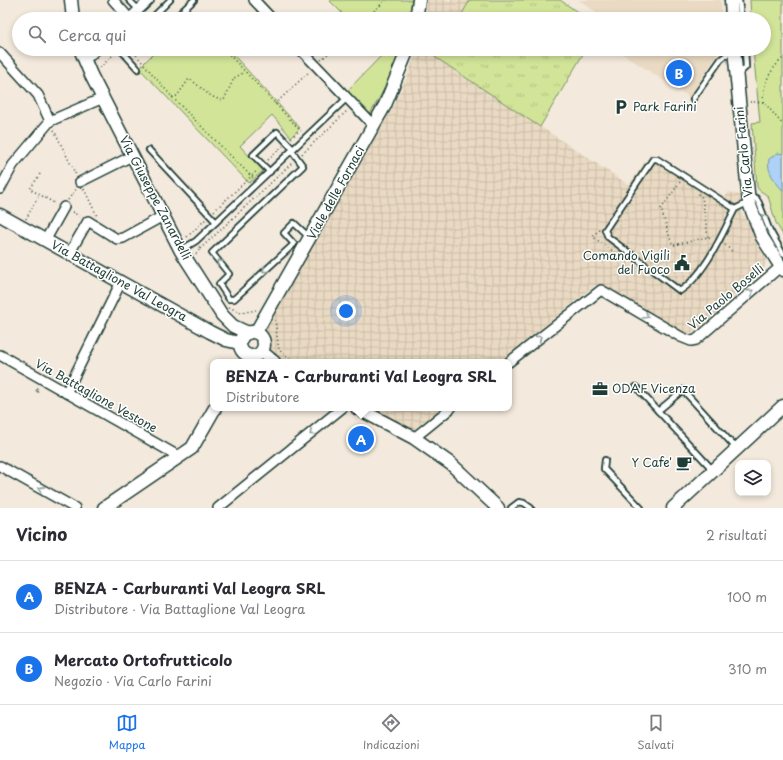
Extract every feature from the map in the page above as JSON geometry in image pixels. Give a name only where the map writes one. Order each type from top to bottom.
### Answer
[{"type":"street","points":[[71,0],[72,12]]},
{"type":"street","points":[[113,0],[123,12]]},
{"type":"street","points":[[139,10],[149,0]]},
{"type":"street","points":[[254,0],[265,12]]},
{"type":"street","points":[[417,12],[419,0]]},
{"type":"street","points":[[731,0],[732,12]]},
{"type":"street","points":[[0,53],[38,95],[50,121]]},
{"type":"street","name":"Via Giuseppe Zanardelli","points":[[82,56],[181,251],[222,315],[233,326],[252,332]]},
{"type":"street","points":[[84,61],[89,56]]},
{"type":"street","points":[[306,56],[346,99],[374,126]]},
{"type":"street","name":"Viale delle Fornaci","points":[[252,332],[268,310],[311,239],[374,126],[385,105],[405,56]]},
{"type":"street","name":"Via Carlo Farini","points":[[737,56],[736,77],[748,199],[762,238],[781,269]]},
{"type":"street","points":[[0,190],[13,165],[50,121],[103,98]]},
{"type":"street","points":[[80,182],[132,156]]},
{"type":"street","points":[[45,241],[64,207]]},
{"type":"street","name":"Via Battaglione Val Leogra","points":[[0,215],[21,228],[226,340],[239,343]]},
{"type":"street","points":[[69,254],[88,221],[117,239],[124,238],[163,216]]},
{"type":"street","name":"Via Paolo Boselli","points":[[512,360],[601,290],[682,338],[691,341],[696,340],[781,269]]},
{"type":"street","points":[[66,394],[121,282]]},
{"type":"street","points":[[252,332],[261,336],[264,341],[264,347],[262,352],[254,357],[242,358],[239,343],[244,335],[252,332]]},
{"type":"street","points":[[262,352],[270,359]]},
{"type":"street","name":"Via Battaglione Vestone","points":[[0,355],[66,394],[180,457]]},
{"type":"street","points":[[673,508],[783,406]]},
{"type":"street","points":[[104,508],[192,448],[213,411]]},
{"type":"street","points":[[218,508],[338,411]]},
{"type":"street","points":[[363,411],[414,438],[451,464],[498,508]]},
{"type":"street","points":[[414,438],[447,411]]},
{"type":"street","points":[[0,466],[75,508]]},
{"type":"lane","points":[[129,0],[139,10]]},
{"type":"lane","points":[[158,12],[170,0]]},
{"type":"lane","points":[[181,12],[194,0]]},
{"type":"lane","points":[[739,0],[740,12]]},
{"type":"lane","points":[[126,56],[138,69]]},
{"type":"lane","name":"Via Carlo Farini","points":[[693,99],[721,59],[726,56]]},
{"type":"lane","points":[[181,251],[196,241],[346,99]]},
{"type":"lane","points":[[270,172],[253,154],[277,132],[287,142],[303,166],[212,253],[229,274],[219,284],[229,299],[234,299],[294,244],[284,234],[294,223],[311,239]]},
{"type":"lane","points":[[149,150],[216,222]]},
{"type":"lane","points":[[736,209],[658,159],[653,159],[605,230],[608,237],[680,291],[688,286],[701,269],[736,209],[748,199],[756,198],[769,229],[783,254]]},
{"type":"lane","points":[[636,387],[714,470]]},
{"type":"lane","points":[[658,411],[683,390],[737,448]]},
{"type":"lane","points":[[605,460],[604,469],[641,508]]},
{"type":"lane","points":[[511,508],[519,502],[524,502],[531,508]]},
{"type":"path","points":[[373,12],[386,0]]},
{"type":"path","points":[[91,75],[111,56]]},
{"type":"path","points":[[137,56],[172,97],[258,183]]},
{"type":"path","points":[[231,56],[306,137]]},
{"type":"path","points":[[274,104],[326,56]]},
{"type":"path","points":[[783,58],[771,72],[765,84],[764,102],[783,125]]},
{"type":"path","points":[[172,97],[177,96],[189,79],[203,88],[210,97],[224,100],[234,78],[238,74],[246,72]]},
{"type":"path","points":[[739,103],[764,102]]},
{"type":"path","points":[[195,256],[200,248],[350,109]]},
{"type":"path","points":[[50,121],[106,232]]},
{"type":"path","points":[[187,237],[300,130]]},
{"type":"path","points":[[40,174],[30,189],[88,221]]},
{"type":"path","points":[[686,185],[680,181],[662,209],[672,244],[675,245],[708,237],[724,244],[732,251]]},
{"type":"path","points":[[64,207],[80,182]]},
{"type":"path","points":[[697,193],[702,197],[708,237]]},
{"type":"path","points":[[21,228],[39,195]]},
{"type":"path","points":[[602,224],[593,237],[630,262]]},
{"type":"path","points":[[182,238],[193,237],[200,248]]},
{"type":"path","points":[[228,306],[241,313],[264,308],[275,314],[279,350],[290,359]]},
{"type":"shaded area","points":[[428,0],[470,0],[463,12],[425,12]]},
{"type":"shaded area","points":[[579,0],[721,0],[722,12],[596,12]]},
{"type":"shaded area","points":[[415,56],[436,56],[629,185],[651,154],[725,197],[729,192],[740,195],[742,205],[740,205],[743,216],[746,217],[756,242],[766,260],[764,268],[697,331],[686,333],[595,285],[504,359],[282,359],[274,354],[265,341],[267,327],[391,110],[408,75]]},
{"type":"shaded area","points":[[626,56],[716,56],[689,97]]},
{"type":"shaded area","points":[[373,411],[438,411],[411,431]]},
{"type":"green space","points":[[329,0],[412,0],[410,12],[341,12]]},
{"type":"green space","points":[[470,0],[560,0],[578,12],[463,12]]},
{"type":"green space","points":[[750,0],[783,0],[783,235],[776,223],[768,196],[757,187],[752,123],[760,122],[754,56],[771,56],[771,12],[751,12]]},
{"type":"green space","points":[[151,56],[234,56],[300,128],[291,137],[272,115],[240,146],[263,171],[249,183],[139,68]]},
{"type":"green space","points":[[381,56],[400,56],[394,72],[369,116],[347,91]]},
{"type":"green space","points":[[436,56],[582,56],[540,127]]},
{"type":"water","points":[[778,153],[783,154],[783,191],[772,176],[768,164],[769,159]]},
{"type":"place","name":"Mercato Ortofrutticolo","points":[[679,73]]},
{"type":"place","name":"Park Farini","points":[[621,107]]},
{"type":"place","name":"Comando Vigili del Fuoco","points":[[682,263]]},
{"type":"place","name":"ODAF Vicenza","points":[[600,389]]},
{"type":"place","name":"BENZA - Carburanti Val Leogra SRL","points":[[361,439]]},
{"type":"place","name":"Y Cafe'","points":[[684,463]]}]
